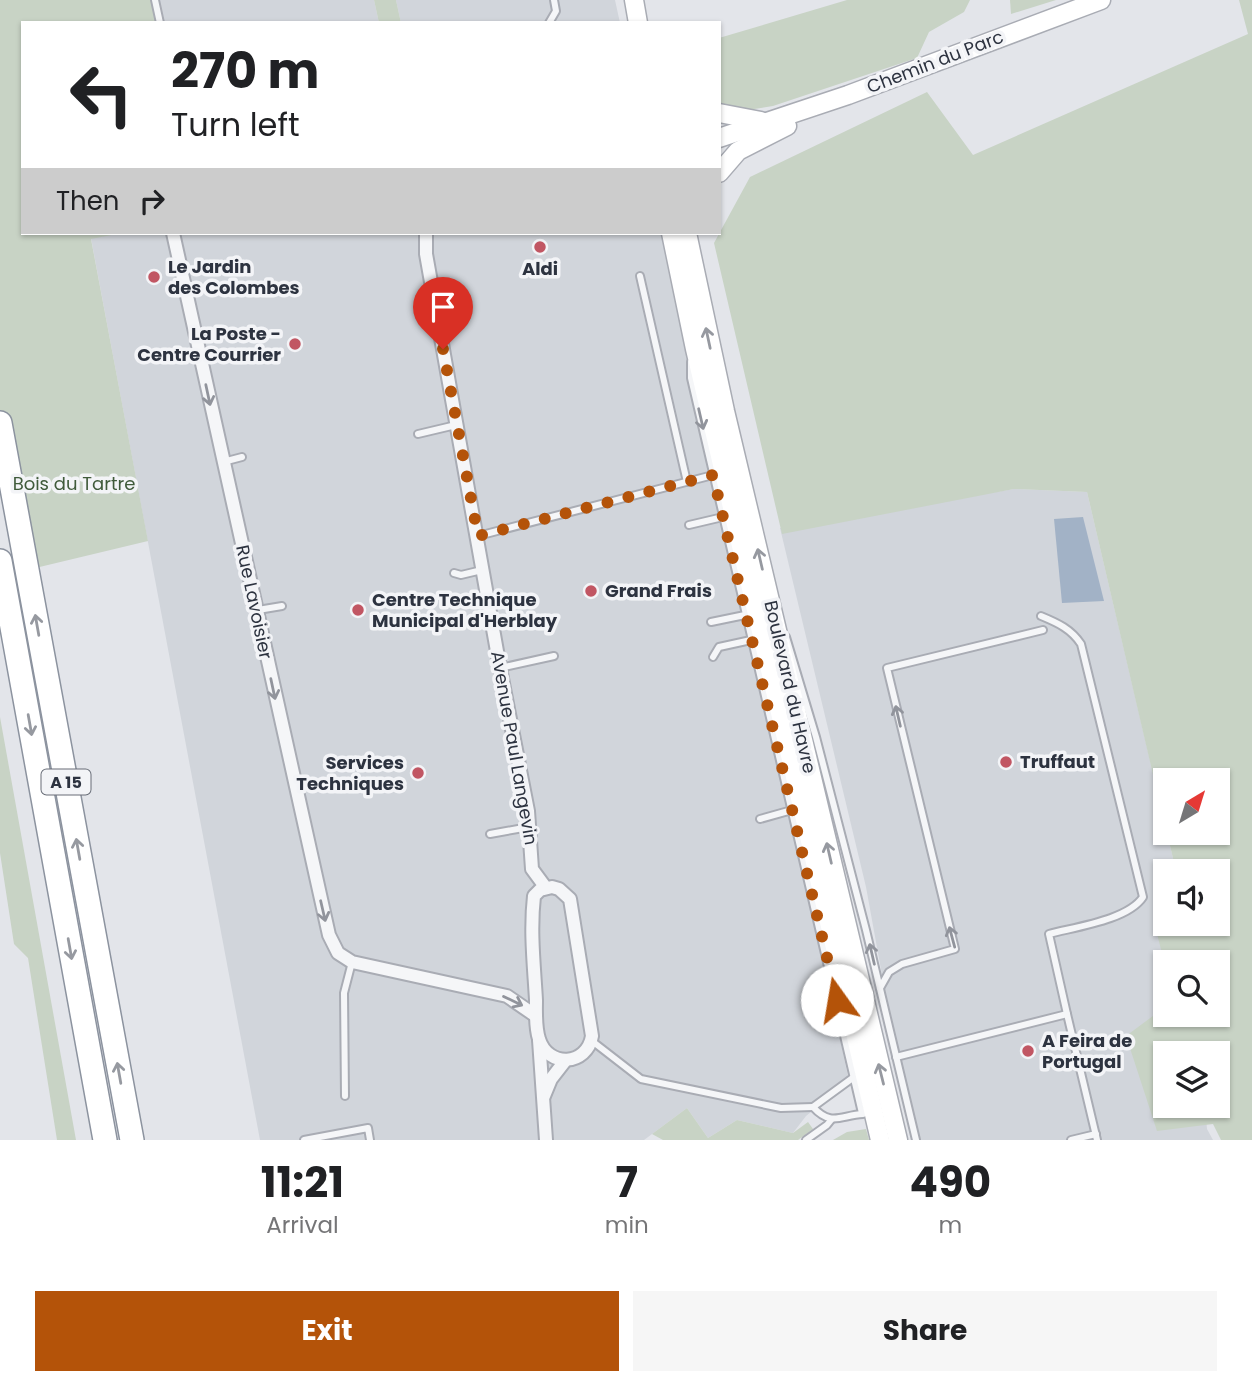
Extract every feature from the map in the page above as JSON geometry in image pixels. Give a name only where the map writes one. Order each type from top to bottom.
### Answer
[{"type":"highway","name":"A 15","points":[[0,423],[132,1140]]},
{"type":"highway","name":"A 15","points":[[0,561],[105,1140]]},
{"type":"main road","points":[[634,0],[638,21]]},
{"type":"main road","name":"Chemin du Parc","points":[[721,137],[848,95],[1101,0]]},
{"type":"main road","points":[[721,170],[731,157],[750,144],[848,95]]},
{"type":"main road","name":"Chemin du Parc","points":[[721,113],[768,122]]},
{"type":"main road","name":"Boulevard du Havre","points":[[671,235],[869,1117],[880,1140]]},
{"type":"main road","name":"Boulevard du Havre","points":[[687,235],[719,385],[898,1140]]},
{"type":"main road","points":[[692,260],[698,235]]},
{"type":"street","name":"Rue Lavoisier","points":[[173,235],[328,935],[338,953],[352,962]]},
{"type":"street","name":"Avenue Paul Langevin","points":[[426,235],[426,254],[456,425],[530,827],[533,869],[546,888]]},
{"type":"street","points":[[539,1040],[549,1054],[565,1061],[582,1055],[592,1041],[570,899],[559,889],[546,888],[534,896],[531,924],[536,1016],[546,1140]]},
{"type":"street","points":[[352,962],[507,996],[536,1016]]},
{"type":"street","points":[[543,1099],[551,1079],[565,1061]]},
{"type":"lane","points":[[155,0],[160,21]]},
{"type":"lane","points":[[550,21],[556,11],[554,0]]},
{"type":"lane","points":[[640,276],[687,482]]},
{"type":"lane","points":[[695,349],[690,364],[691,378],[854,1077],[869,1117],[831,1120],[822,1117],[814,1107]]},
{"type":"lane","points":[[418,434],[456,425]]},
{"type":"lane","points":[[223,462],[242,457]]},
{"type":"lane","points":[[478,536],[713,475]]},
{"type":"lane","points":[[689,525],[723,517]]},
{"type":"lane","points":[[454,573],[461,575],[484,570]]},
{"type":"lane","points":[[256,610],[282,606]]},
{"type":"lane","points":[[772,611],[790,646],[880,988],[916,1140]]},
{"type":"lane","points":[[711,622],[745,615]]},
{"type":"lane","points":[[1041,616],[1064,626],[1082,644],[1143,897],[1131,909],[1105,920],[1049,934],[1096,1137],[1071,1140]]},
{"type":"lane","points":[[880,988],[888,972],[902,964],[955,949],[887,668],[1043,630]]},
{"type":"lane","points":[[713,657],[719,648],[751,640]]},
{"type":"lane","points":[[500,668],[554,656]]},
{"type":"lane","points":[[760,819],[792,810]]},
{"type":"lane","points":[[490,834],[530,827]]},
{"type":"lane","points":[[345,1096],[344,993],[352,962]]},
{"type":"lane","points":[[896,1057],[1068,1014]]},
{"type":"lane","points":[[592,1041],[641,1079],[781,1108],[814,1107],[854,1077]]},
{"type":"lane","points":[[806,1140],[831,1120]]},
{"type":"lane","points":[[304,1140],[368,1128],[370,1140]]},
{"type":"shaded area","points":[[158,0],[374,0],[379,21],[161,21]]},
{"type":"shaded area","points":[[396,0],[615,0],[620,21],[401,21]]},
{"type":"shaded area","points":[[110,235],[666,235],[849,1081],[806,1116],[793,1133],[737,1120],[708,1138],[687,1108],[644,1140],[260,1140],[91,238]]},
{"type":"shaded area","points":[[1014,489],[1087,492],[1153,773],[1153,845],[1170,845],[1173,859],[1153,859],[1153,936],[1166,936],[1166,950],[1153,950],[1153,1027],[1166,1027],[1166,1041],[1153,1041],[1153,1118],[1206,1118],[1207,1129],[1213,1140],[912,1140],[866,887],[780,528]]},
{"type":"green space","name":"Bois du Tartre","points":[[0,0],[153,0],[158,21],[21,21],[21,235],[112,235],[91,239],[148,541],[27,570],[0,423]]},
{"type":"green space","points":[[374,0],[396,0],[401,21],[379,21]]},
{"type":"green space","points":[[847,0],[970,0],[964,12],[929,32],[917,58],[773,106],[748,110],[721,103],[721,37]]},
{"type":"green space","points":[[1010,0],[1056,0],[1011,14]]},
{"type":"green space","points":[[1239,0],[1252,0],[1252,1140],[1221,1140],[1213,1124],[1157,1131],[1126,1036],[1153,1016],[1153,1027],[1230,1027],[1230,950],[1161,950],[1158,936],[1230,936],[1230,859],[1173,859],[1170,845],[1230,845],[1230,768],[1153,768],[1153,775],[1087,492],[1014,489],[782,534],[714,243],[721,235],[721,230],[750,177],[927,92],[973,155],[1248,34]]},
{"type":"green space","points":[[0,717],[76,1140],[57,1140],[28,958],[14,944],[0,853]]},
{"type":"green space","points":[[687,1108],[708,1138],[737,1120],[793,1133],[808,1122],[813,1129],[798,1140],[663,1140],[652,1134]]},
{"type":"green space","points":[[866,1129],[869,1140],[833,1140],[847,1132]]},
{"type":"water","points":[[1083,517],[1104,601],[1062,603],[1054,519]]},
{"type":"place","name":"Aldi","points":[[540,247]]},
{"type":"place","name":"Le Jardin des Colombes","points":[[154,277]]},
{"type":"place","name":"La Poste - Centre Courrier","points":[[295,344]]},
{"type":"place","name":"Grand Frais","points":[[591,591]]},
{"type":"place","name":"Centre Technique Municipal d'Herblay","points":[[358,610]]},
{"type":"place","name":"Truffaut","points":[[1006,762]]},
{"type":"place","name":"Services Techniques","points":[[418,773]]},
{"type":"place","name":"A Feira de Portugal","points":[[1028,1051]]},
{"type":"route","points":[[443,349],[478,536],[713,475],[837,1000]]}]
